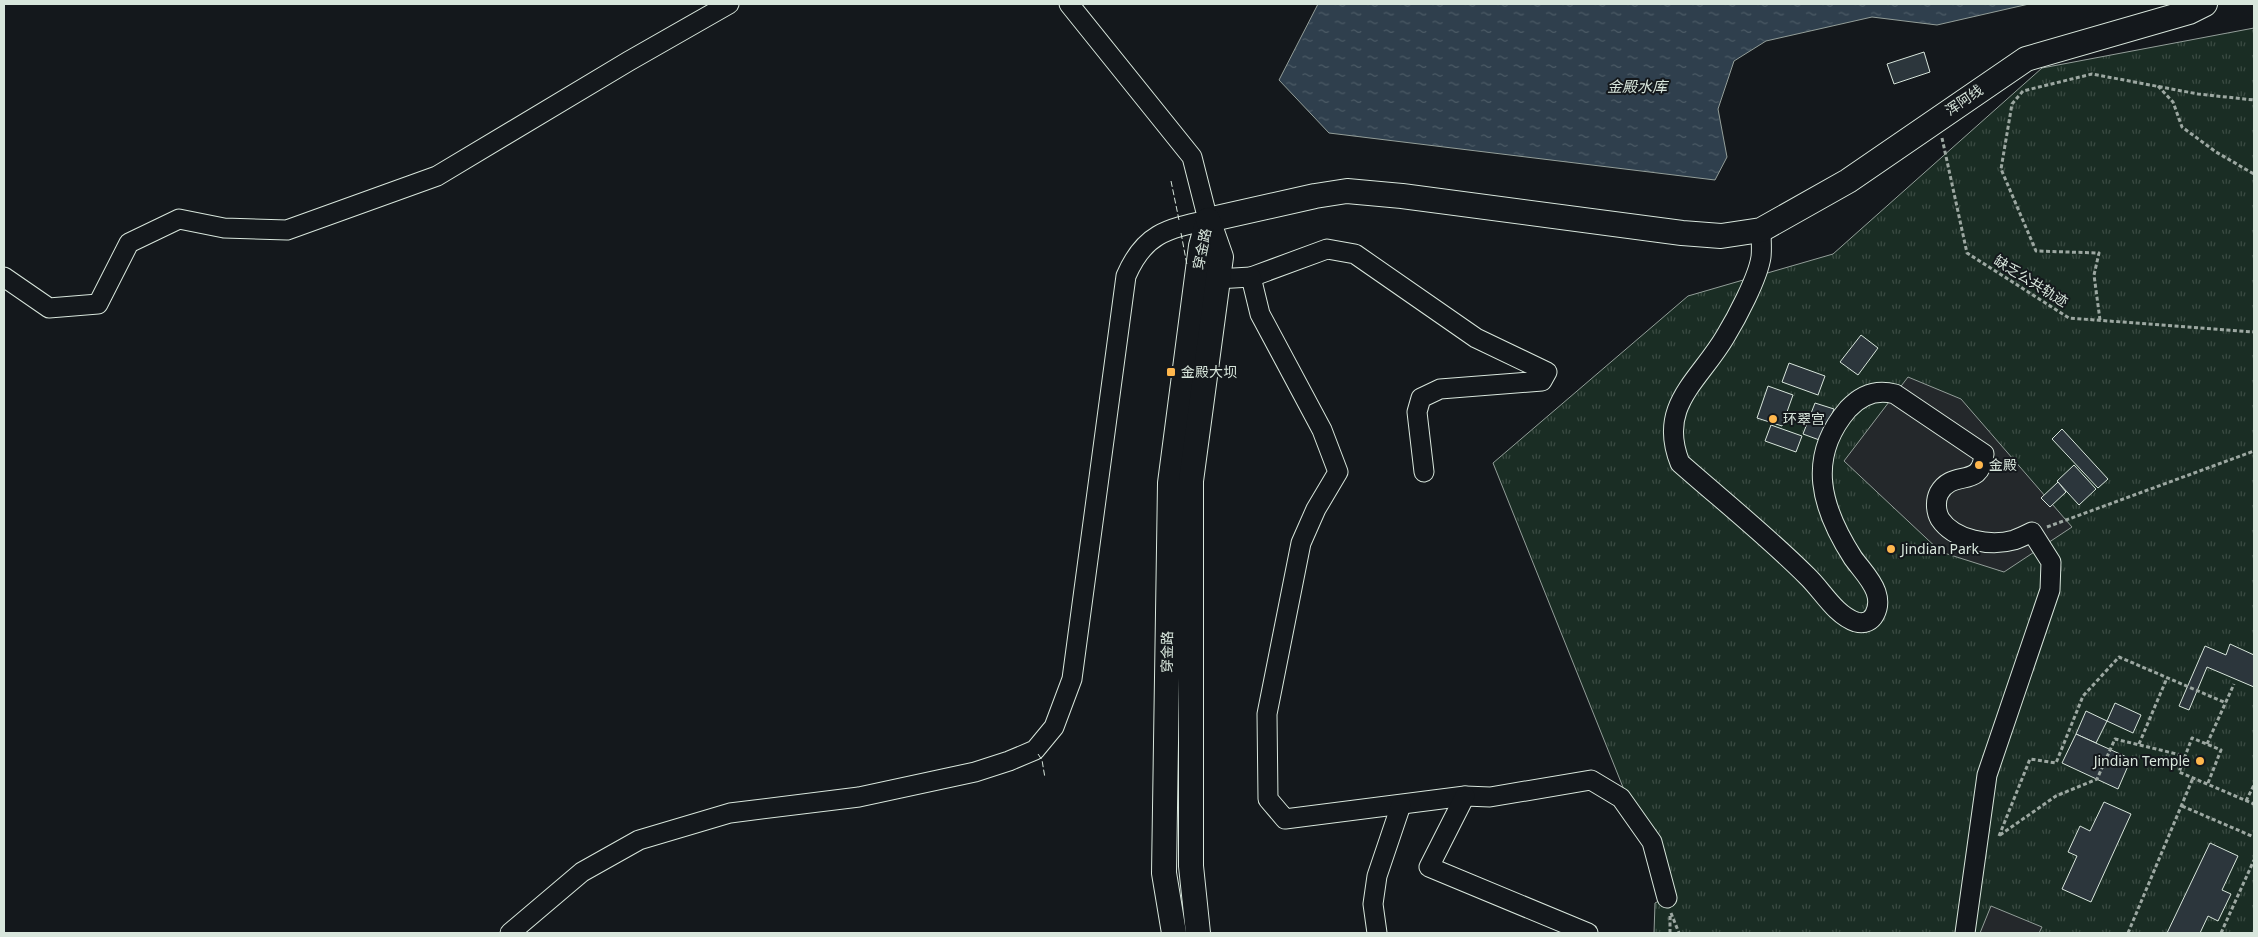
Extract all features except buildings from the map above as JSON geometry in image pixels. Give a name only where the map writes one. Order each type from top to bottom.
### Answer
[{"type":"main road","name":"浑阿线","points":[[1751,232],[1848,181],[2026,59],[2189,12],[2205,4]]},
{"type":"main road","points":[[1208,220],[1315,196],[1347,192],[1402,196],[1682,234],[1722,236],[1751,232]]},
{"type":"main road","name":"穿金路","points":[[1198,933],[1191,866],[1190,481],[1220,257],[1208,220]]},
{"type":"main road","name":"穿金路","points":[[1174,933],[1164,873],[1170,483],[1199,256],[1208,220]]},
{"type":"street","points":[[4,277],[49,308],[98,304],[129,243],[179,219],[224,228],[287,230],[437,176],[629,61],[729,4]]},
{"type":"street","points":[[510,933],[582,872],[640,840],[730,814],[859,797],[975,772],[1035,750],[1045,740],[1060,714],[1072,679],[1126,276],[1135,256],[1156,236],[1180,226],[1208,220],[1192,158],[1069,4]]},
{"type":"street","points":[[1751,232],[1761,258],[1750,287],[1725,338],[1684,394],[1677,410],[1672,429],[1674,447],[1680,463],[1807,576],[1838,610],[1851,620],[1859,623],[1867,622],[1874,617],[1877,610],[1876,593],[1840,536],[1828,507],[1822,484],[1822,468],[1825,450],[1832,433],[1852,406],[1874,392],[1885,391],[1895,394],[1984,454],[1983,463],[1979,471],[1972,476],[1949,481],[1939,493],[1936,501],[1936,510],[1949,530],[1972,539],[1988,542],[2013,540],[2032,532],[2051,562],[2050,590],[1986,775],[1966,933]]},
{"type":"street","points":[[1216,280],[1251,277],[1327,249],[1355,254],[1476,338],[1547,372],[1542,381],[1440,389],[1421,398],[1417,412],[1424,472]]},
{"type":"street","points":[[1251,277],[1260,314],[1322,430],[1338,472],[1316,509],[1301,543],[1267,714],[1268,799],[1284,819],[1465,796],[1490,797],[1591,780],[1621,798],[1652,842],[1669,904]]},
{"type":"street","points":[[1465,796],[1429,867],[1588,933]]},
{"type":"street","points":[[1377,933],[1373,904],[1377,876],[1401,805]]},
{"type":"path","points":[[2100,320],[2094,275],[2099,253],[2036,251],[2001,169],[2012,104],[2023,91],[2092,74],[2157,86],[2254,100]]},
{"type":"path","points":[[2157,86],[2173,102],[2182,127],[2216,152],[2254,174]]},
{"type":"path","name":"缺乏公共轨迹","points":[[1938,118],[1967,253],[2069,318],[2254,332]]},
{"type":"path","points":[[2032,532],[2254,451]]},
{"type":"path","points":[[2185,756],[2115,739],[2097,780],[2056,796],[1999,836],[2030,759],[2056,763],[2083,696],[2119,657],[2226,703]]},
{"type":"path","points":[[2139,744],[2168,678]]},
{"type":"path","points":[[2207,744],[2234,684]]},
{"type":"path","points":[[2208,783],[2221,750],[2192,738],[2178,772],[2208,783],[2254,804]]},
{"type":"path","points":[[2128,933],[2193,778]]},
{"type":"path","points":[[2246,801],[2254,785]]},
{"type":"path","points":[[2182,806],[2254,837]]},
{"type":"path","points":[[2221,933],[2254,860]]},
{"type":"path","points":[[1669,904],[1679,933]]},
{"type":"green space","name":"Jindian Park","points":[[2254,28],[2254,933],[1654,933],[1655,903],[1667,897],[1493,463],[1688,296],[1833,254],[2042,68]]},
{"type":"shaded area","points":[[1908,377],[1961,399],[2072,527],[2004,572],[1941,552],[1844,461]]},
{"type":"shaded area","points":[[1991,906],[2042,927],[2039,933],[1980,933]]},
{"type":"water","name":"金殿水库","points":[[1318,4],[2029,4],[1937,25],[1872,17],[1766,41],[1734,61],[1718,109],[1727,157],[1715,180],[1329,133],[1279,80]]},
{"type":"fence","points":[[1171,181],[1179,220]]},
{"type":"fence","points":[[1181,233],[1187,265]]},
{"type":"fence","points":[[1038,754],[1042,760],[1045,778]]},
{"type":"place","name":"金殿大坝","points":[[1171,372]]},
{"type":"place","name":"环翠宫","points":[[1773,419]]},
{"type":"place","name":"金殿","points":[[1979,465]]},
{"type":"place","name":"Jindian Park","points":[[1891,549]]},
{"type":"place","name":"Jindian Temple","points":[[2200,761]]}]
